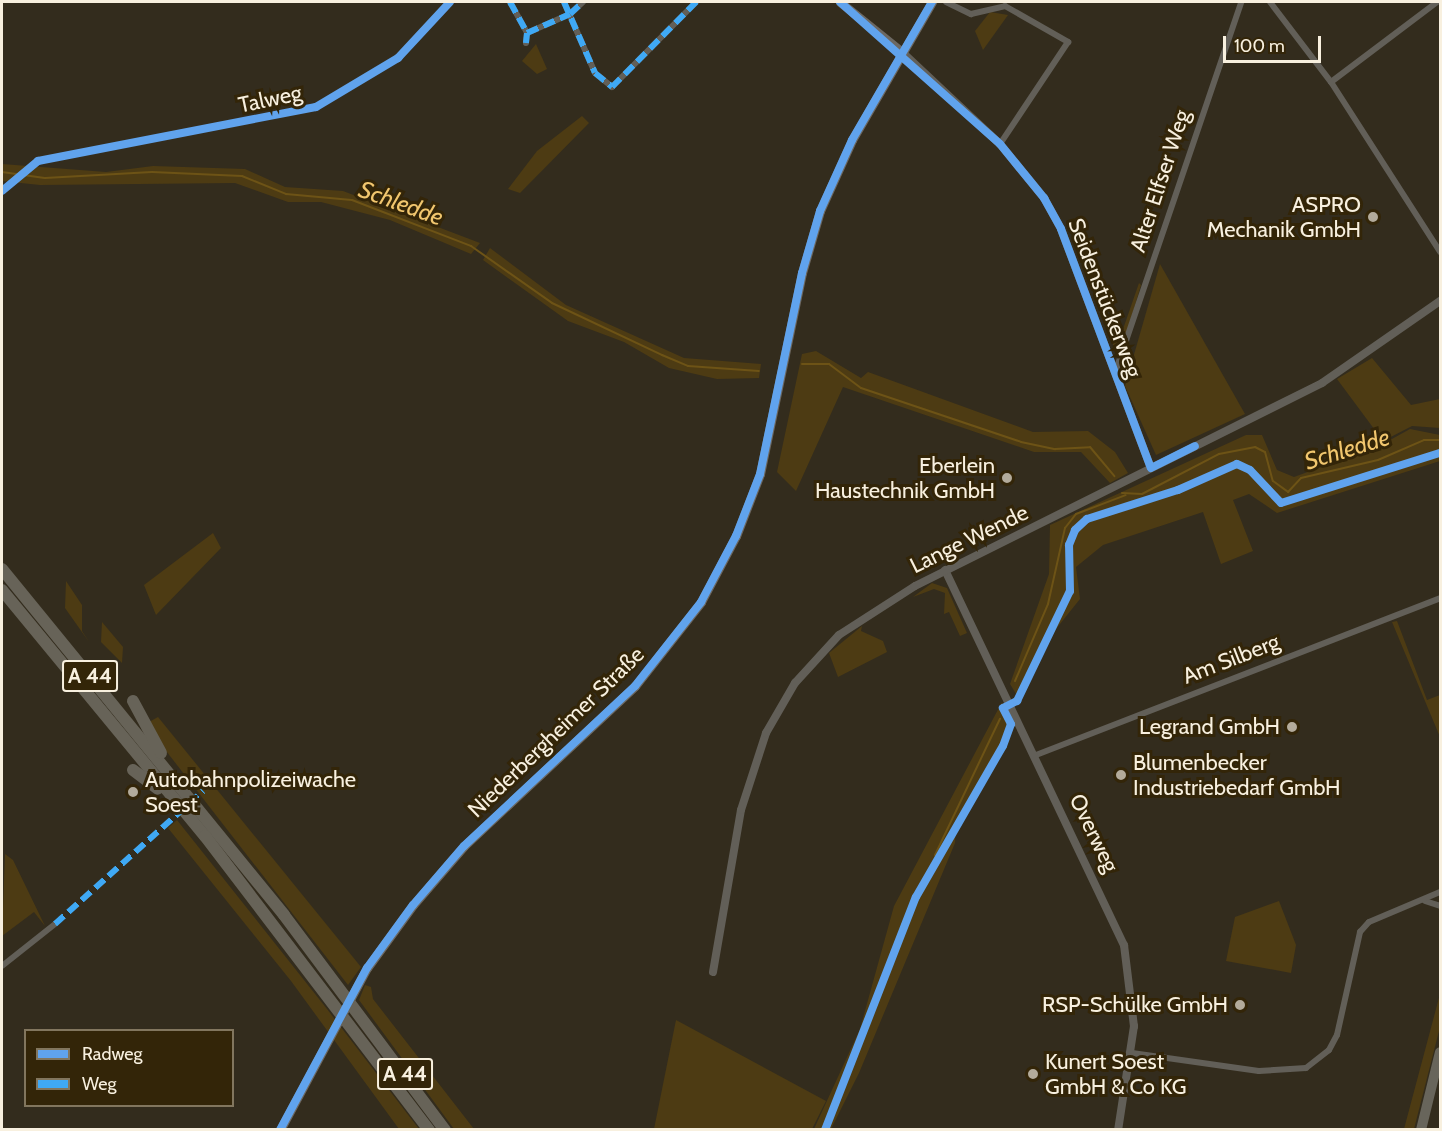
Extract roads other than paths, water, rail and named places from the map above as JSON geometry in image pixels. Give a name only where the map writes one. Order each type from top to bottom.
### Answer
[{"type":"highway","name":"A 44","points":[[2,569],[178,783],[196,819],[358,1032],[429,1130]]},
{"type":"highway","name":"A 44","points":[[2,590],[165,793]]},
{"type":"highway","points":[[133,701],[178,783]]},
{"type":"highway","points":[[133,770],[196,819]]},
{"type":"highway","name":"A 44","points":[[196,819],[333,977],[445,1130]]},
{"type":"highway","points":[[1421,1130],[1440,1052]]},
{"type":"main road","points":[[840,2],[902,52]]},
{"type":"main road","name":"Niederbergheimer Straße","points":[[280,1130],[367,968],[413,905],[464,846],[635,686],[701,602],[736,536],[760,474],[802,273],[820,211],[852,140],[932,2]]},
{"type":"street","name":"Talweg","points":[[2,191],[19,171],[38,161],[109,143],[302,113],[398,58],[450,2]]},
{"type":"street","points":[[510,2],[527,33],[526,42]]},
{"type":"street","points":[[564,2],[595,73],[612,87],[696,2]]},
{"type":"street","points":[[527,33],[570,15],[583,2]]},
{"type":"street","points":[[946,2],[971,14],[1010,8],[1068,42],[1000,144]]},
{"type":"street","name":"Alter Elfser Weg","points":[[1115,373],[1241,2]]},
{"type":"street","points":[[1270,2],[1331,82],[1440,252]]},
{"type":"street","points":[[1331,82],[1437,2]]},
{"type":"street","name":"Seidenstückerweg","points":[[902,52],[1000,144],[1044,198],[1061,229],[1151,468]]},
{"type":"street","name":"Lange Wende","points":[[713,972],[741,810],[775,714],[795,683],[839,635],[945,570],[1322,383],[1440,301]]},
{"type":"street","name":"Overweg","points":[[945,570],[1036,755],[1124,945],[1134,995],[1132,1053],[1118,1130]]},
{"type":"street","name":"Am Silberg","points":[[1036,755],[1440,598]]},
{"type":"street","points":[[1132,1053],[1259,1071],[1306,1068],[1329,1050],[1337,1035],[1360,932],[1369,922],[1425,901],[1440,892]]},
{"type":"street","points":[[1425,901],[1440,906]]},
{"type":"street","points":[[2,966],[55,924]]},
{"type":"waterway","name":"Schledde","points":[[2,172],[45,178],[152,172],[242,176],[286,194],[352,200],[471,246],[552,303],[688,366],[759,371]]},
{"type":"waterway","name":"Schledde","points":[[802,364],[829,364],[861,388],[1021,442],[1055,449],[1090,447],[1114,476]]},
{"type":"waterway","name":"Schledde","points":[[1122,493],[1142,494],[1219,454],[1255,447],[1265,452],[1273,481],[1288,492],[1301,478],[1378,460],[1424,440],[1440,440]]},
{"type":"waterway","points":[[1015,681],[1048,604],[1065,528],[1076,514],[1126,495]]},
{"type":"waterway","points":[[935,855],[1000,719]]},
{"type":"place","name":"ASPRO Mechanik GmbH","points":[[1373,217]]},
{"type":"place","name":"Eberlein Haustechnik GmbH","points":[[1007,478]]},
{"type":"place","name":"Legrand GmbH","points":[[1292,727]]},
{"type":"place","name":"Blumenbecker Industriebedarf GmbH","points":[[1121,775]]},
{"type":"place","name":"Autobahnpolizeiwache Soest","points":[[133,792]]},
{"type":"place","name":"RSP-Schülke GmbH","points":[[1240,1005]]},
{"type":"place","name":"Kunert Soest GmbH & Co KG","points":[[1033,1074]]}]
